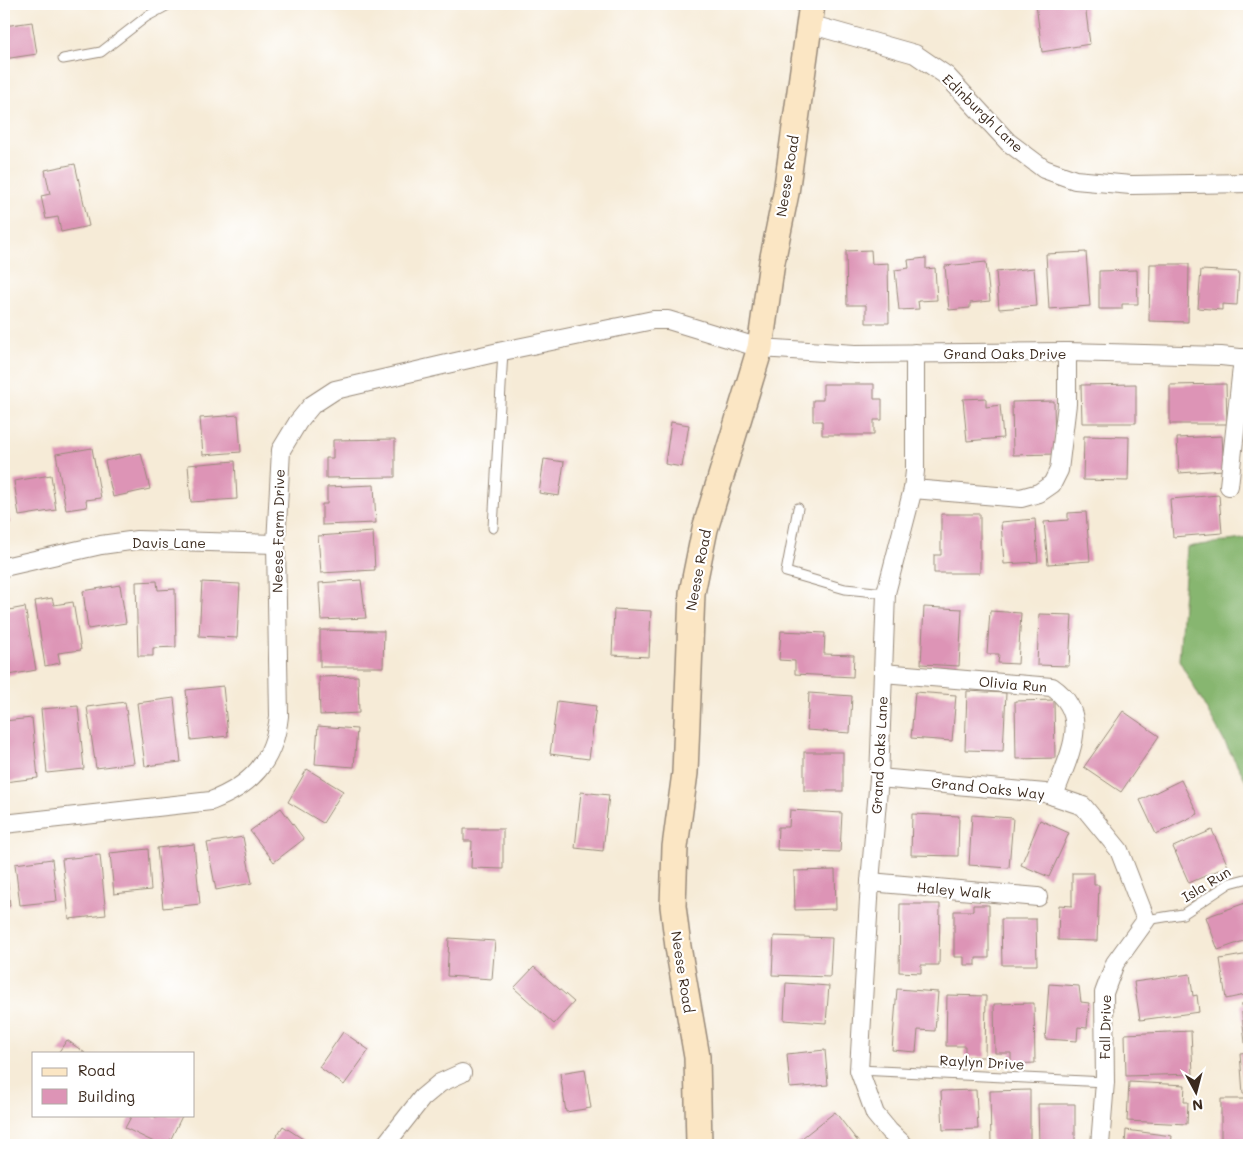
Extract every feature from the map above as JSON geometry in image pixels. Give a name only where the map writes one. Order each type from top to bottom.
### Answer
[{"type":"street","name":"Edinburgh Lane","points":[[810,14],[915,54],[947,76],[1008,142],[1044,169],[1076,180],[1131,185],[1249,183]]},
{"type":"street","name":"Neese Road","points":[[699,1145],[697,1057],[673,906],[674,857],[685,773],[689,627],[692,593],[705,529],[760,348],[772,262],[786,193],[810,14]]},
{"type":"street","name":"Neese Farm Drive","points":[[4,824],[211,801],[232,793],[252,778],[267,758],[276,736],[279,716],[276,544],[281,450],[298,422],[312,405],[335,390],[503,350],[629,324],[668,320],[760,348]]},
{"type":"street","name":"Grand Oaks Drive","points":[[760,348],[855,354],[1067,352],[1246,359]]},
{"type":"street","points":[[913,489],[1021,498],[1039,493],[1052,484],[1059,470],[1067,404],[1067,352]]},
{"type":"street","name":"Grand Oaks Lane","points":[[904,1145],[876,1114],[859,1070],[870,882],[879,778],[886,593],[916,471],[915,354]]},
{"type":"street","points":[[1229,486],[1246,359]]},
{"type":"street","name":"Davis Lane","points":[[4,567],[101,545],[137,540],[276,544]]},
{"type":"street","name":"Olivia Run","points":[[883,673],[1052,687],[1064,695],[1074,711],[1076,728],[1054,796]]},
{"type":"street","name":"Grand Oaks Way","points":[[879,778],[1046,793],[1083,806],[1119,850],[1146,920]]},
{"type":"street","name":"Haley Walk","points":[[870,882],[1038,897]]},
{"type":"street","name":"Fall Drive","points":[[1100,1145],[1105,1082],[1104,993],[1115,963],[1146,920]]},
{"type":"street","points":[[385,1145],[422,1098],[440,1083],[462,1073]]},
{"type":"lane","points":[[63,59],[101,52],[146,17],[170,4]]},
{"type":"lane","points":[[492,528],[503,350]]},
{"type":"lane","points":[[798,508],[786,572],[845,589],[886,593]]},
{"type":"lane","name":"Isla Run","points":[[1146,920],[1183,914],[1230,884],[1249,878]]},
{"type":"lane","name":"Raylyn Drive","points":[[859,1070],[1105,1082]]},
{"type":"green space","points":[[1249,538],[1249,786],[1179,660],[1187,547]]},
{"type":"building","points":[[1036,4],[1085,4],[1090,44],[1042,52]]},
{"type":"building","points":[[32,22],[37,54],[4,59],[4,26]]},
{"type":"building","points":[[75,164],[89,226],[61,232],[58,217],[46,219],[41,196],[50,194],[45,170]]},
{"type":"building","points":[[871,250],[872,264],[888,263],[889,323],[866,323],[866,305],[847,305],[846,251]]},
{"type":"building","points":[[1086,252],[1090,306],[1049,309],[1046,254]]},
{"type":"building","points":[[926,258],[926,269],[935,268],[937,300],[918,301],[919,309],[899,310],[895,270],[909,268],[908,260]]},
{"type":"building","points":[[986,262],[990,301],[970,303],[970,308],[949,310],[945,266]]},
{"type":"building","points":[[1150,264],[1189,264],[1188,322],[1149,321]]},
{"type":"building","points":[[1034,268],[1037,306],[999,309],[996,272]]},
{"type":"building","points":[[1137,270],[1138,304],[1122,304],[1122,309],[1099,309],[1099,271]]},
{"type":"building","points":[[1201,270],[1239,272],[1237,305],[1222,304],[1222,310],[1198,308]]},
{"type":"building","points":[[823,384],[874,384],[874,399],[882,399],[882,420],[874,420],[874,435],[822,435],[822,421],[813,421],[813,400],[823,400]]},
{"type":"building","points":[[1136,384],[1136,423],[1082,423],[1081,385]]},
{"type":"building","points":[[1226,384],[1227,424],[1170,424],[1170,385]]},
{"type":"building","points":[[986,398],[986,407],[1000,405],[1003,438],[967,441],[963,399]]},
{"type":"building","points":[[1054,401],[1055,454],[1013,455],[1012,402]]},
{"type":"building","points":[[238,415],[241,452],[203,455],[200,418]]},
{"type":"building","points":[[671,422],[689,425],[682,467],[665,464]]},
{"type":"building","points":[[1084,436],[1129,437],[1128,481],[1083,480]]},
{"type":"building","points":[[1222,436],[1224,470],[1179,473],[1177,438]]},
{"type":"building","points":[[395,439],[395,477],[326,478],[326,458],[333,458],[333,440]]},
{"type":"building","points":[[92,448],[101,498],[86,500],[87,507],[66,510],[56,454]]},
{"type":"building","points":[[141,453],[150,489],[113,497],[105,461]]},
{"type":"building","points":[[544,459],[564,462],[559,496],[539,493]]},
{"type":"building","points":[[235,461],[237,499],[191,502],[188,465]]},
{"type":"building","points":[[51,475],[56,510],[19,516],[14,481]]},
{"type":"building","points":[[374,485],[376,523],[322,525],[322,504],[327,504],[327,487]]},
{"type":"building","points":[[4,493],[10,523],[4,524]]},
{"type":"building","points":[[1219,495],[1222,533],[1173,537],[1170,499]]},
{"type":"building","points":[[1086,512],[1090,561],[1048,564],[1044,522],[1068,520],[1068,513]]},
{"type":"building","points":[[941,514],[980,514],[980,573],[934,573],[934,555],[941,555]]},
{"type":"building","points":[[1035,519],[1038,562],[1004,564],[1001,522]]},
{"type":"building","points":[[373,532],[375,570],[321,573],[318,536]]},
{"type":"building","points":[[361,580],[366,618],[321,620],[319,583]]},
{"type":"building","points":[[157,581],[158,590],[175,589],[176,647],[153,648],[153,656],[138,656],[136,582]]},
{"type":"building","points":[[202,582],[240,584],[237,638],[199,636]]},
{"type":"building","points":[[120,585],[126,623],[88,629],[83,591]]},
{"type":"building","points":[[52,598],[54,605],[73,602],[81,650],[58,653],[60,663],[45,666],[35,601]]},
{"type":"building","points":[[25,607],[36,670],[4,676],[4,611]]},
{"type":"building","points":[[924,607],[962,609],[959,666],[921,664]]},
{"type":"building","points":[[614,609],[651,611],[649,657],[612,655]]},
{"type":"building","points":[[990,611],[1021,613],[1018,664],[998,663],[999,654],[987,654]]},
{"type":"building","points":[[1039,614],[1072,615],[1069,666],[1037,665]]},
{"type":"building","points":[[320,630],[384,631],[383,667],[320,667]]},
{"type":"building","points":[[781,631],[825,633],[824,654],[854,655],[853,677],[795,674],[795,661],[779,660]]},
{"type":"building","points":[[358,676],[359,713],[320,715],[319,677]]},
{"type":"building","points":[[223,686],[228,736],[191,740],[186,690]]},
{"type":"building","points":[[967,691],[1006,693],[1003,751],[965,750]]},
{"type":"building","points":[[915,692],[956,695],[952,741],[911,738]]},
{"type":"building","points":[[809,693],[852,696],[850,733],[807,730]]},
{"type":"building","points":[[174,698],[181,762],[145,766],[137,703]]},
{"type":"building","points":[[1054,700],[1055,758],[1016,759],[1015,701]]},
{"type":"building","points":[[557,701],[596,706],[589,759],[550,754]]},
{"type":"building","points":[[125,702],[134,763],[96,768],[87,707]]},
{"type":"building","points":[[78,706],[84,769],[47,773],[41,709]]},
{"type":"building","points":[[1123,711],[1159,736],[1121,792],[1084,767]]},
{"type":"building","points":[[32,718],[38,778],[4,782],[4,721]]},
{"type":"building","points":[[318,726],[357,729],[354,767],[315,764]]},
{"type":"building","points":[[804,752],[843,752],[843,791],[804,791]]},
{"type":"building","points":[[307,769],[343,791],[323,823],[288,802]]},
{"type":"building","points":[[1181,780],[1198,814],[1156,834],[1140,800]]},
{"type":"building","points":[[581,792],[609,795],[603,851],[575,848]]},
{"type":"building","points":[[281,808],[304,839],[274,862],[250,831]]},
{"type":"building","points":[[790,810],[842,813],[840,852],[777,850],[778,827],[789,827]]},
{"type":"building","points":[[912,814],[959,816],[958,856],[911,855]]},
{"type":"building","points":[[972,815],[1013,818],[1009,868],[969,865]]},
{"type":"building","points":[[1040,820],[1069,833],[1049,877],[1021,865]]},
{"type":"building","points":[[464,829],[503,829],[503,869],[471,868],[472,841],[464,841]]},
{"type":"building","points":[[1212,830],[1228,866],[1189,883],[1173,847]]},
{"type":"building","points":[[243,837],[252,883],[216,890],[207,843]]},
{"type":"building","points":[[194,844],[200,904],[163,908],[157,848]]},
{"type":"building","points":[[148,849],[151,890],[114,894],[110,853]]},
{"type":"building","points":[[100,855],[106,915],[69,919],[62,859]]},
{"type":"building","points":[[52,859],[57,901],[20,905],[15,864]]},
{"type":"building","points":[[4,865],[6,865],[10,906],[4,907]]},
{"type":"building","points":[[835,870],[836,909],[795,910],[794,871]]},
{"type":"building","points":[[1072,873],[1094,873],[1094,885],[1099,885],[1097,941],[1058,940],[1059,905],[1072,906]]},
{"type":"building","points":[[1248,902],[1249,939],[1218,950],[1206,917]]},
{"type":"building","points":[[900,904],[940,904],[939,965],[921,965],[921,973],[899,972]]},
{"type":"building","points":[[973,905],[989,905],[989,958],[976,958],[976,965],[964,965],[964,957],[954,957],[954,911],[973,911]]},
{"type":"building","points":[[1001,919],[1036,919],[1037,965],[1002,965]]},
{"type":"building","points":[[774,936],[832,938],[830,977],[772,975]]},
{"type":"building","points":[[449,938],[495,941],[492,979],[447,976]]},
{"type":"building","points":[[1249,954],[1249,994],[1226,999],[1220,959]]},
{"type":"building","points":[[534,967],[574,1002],[554,1024],[514,988]]},
{"type":"building","points":[[1190,974],[1193,996],[1197,995],[1199,1012],[1140,1020],[1134,982]]},
{"type":"building","points":[[786,983],[829,986],[826,1023],[784,1020]]},
{"type":"building","points":[[1049,984],[1079,986],[1081,1002],[1089,1003],[1087,1028],[1078,1027],[1077,1041],[1045,1039]]},
{"type":"building","points":[[897,989],[938,992],[935,1031],[918,1030],[916,1052],[892,1050]]},
{"type":"building","points":[[947,995],[986,996],[985,1057],[965,1057],[965,1046],[946,1046]]},
{"type":"building","points":[[1034,1003],[1035,1063],[1011,1064],[1011,1053],[995,1053],[994,1004]]},
{"type":"building","points":[[1249,1003],[1249,1043],[1245,1043],[1241,1004]]},
{"type":"building","points":[[1191,1031],[1193,1074],[1126,1076],[1125,1034]]},
{"type":"building","points":[[343,1032],[369,1050],[344,1085],[319,1067]]},
{"type":"building","points":[[67,1040],[84,1052],[59,1052]]},
{"type":"building","points":[[825,1050],[828,1085],[790,1088],[787,1054]]},
{"type":"building","points":[[1249,1052],[1249,1093],[1243,1094],[1240,1053]]},
{"type":"building","points":[[585,1069],[591,1108],[566,1112],[560,1073]]},
{"type":"building","points":[[1129,1082],[1185,1085],[1184,1102],[1188,1102],[1187,1124],[1127,1121]]},
{"type":"building","points":[[976,1090],[978,1129],[943,1130],[941,1091]]},
{"type":"building","points":[[1030,1090],[1030,1145],[991,1145],[990,1091]]},
{"type":"building","points":[[1221,1099],[1249,1099],[1249,1142],[1221,1143]]},
{"type":"building","points":[[1038,1104],[1075,1104],[1075,1145],[1039,1145]]},
{"type":"building","points":[[835,1112],[859,1143],[856,1145],[793,1145]]},
{"type":"building","points":[[131,1116],[154,1116],[157,1118],[158,1116],[182,1116],[168,1145],[160,1145],[125,1128]]},
{"type":"building","points":[[283,1126],[306,1141],[303,1145],[271,1145]]},
{"type":"building","points":[[1126,1130],[1172,1136],[1171,1145],[1125,1145]]}]
